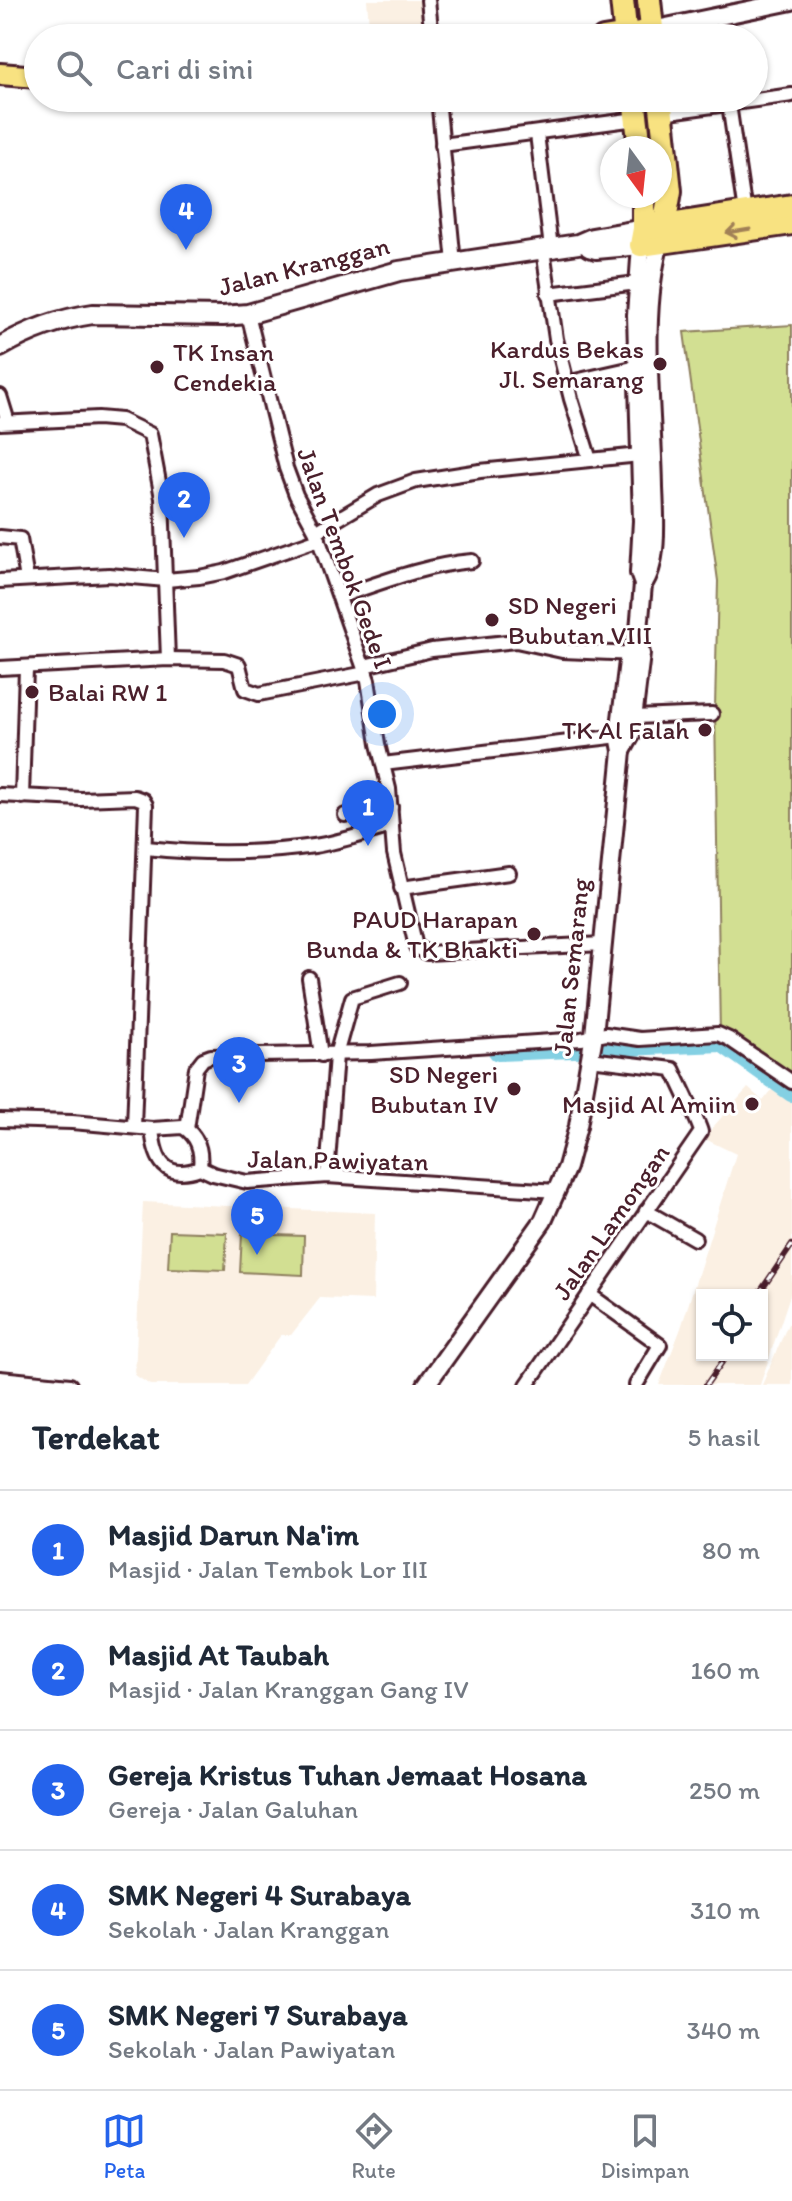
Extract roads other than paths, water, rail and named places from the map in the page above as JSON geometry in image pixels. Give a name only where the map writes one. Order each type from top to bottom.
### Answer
[{"type":"highway","points":[[619,24],[622,0]]},
{"type":"highway","points":[[649,0],[651,24]]},
{"type":"highway","points":[[636,112],[638,136]]},
{"type":"highway","points":[[662,112],[665,136]]},
{"type":"highway","points":[[672,182],[684,203],[702,219]]},
{"type":"highway","points":[[653,235],[702,219],[792,206]]},
{"type":"highway","points":[[647,208],[653,235]]},
{"type":"highway","points":[[653,235],[661,208]]},
{"type":"highway","points":[[653,235],[792,223]]},
{"type":"main road","points":[[0,74],[24,76]]},
{"type":"main road","name":"Jalan Kranggan","points":[[0,347],[59,320],[93,314],[248,314],[399,271],[578,244],[592,238],[653,235]]},
{"type":"street","points":[[428,0],[431,24]]},
{"type":"street","points":[[694,24],[792,1]]},
{"type":"street","points":[[768,98],[792,95]]},
{"type":"street","points":[[439,112],[454,263]]},
{"type":"street","points":[[442,145],[537,134],[620,112]]},
{"type":"street","points":[[730,112],[745,213]]},
{"type":"street","points":[[537,134],[548,294],[566,383],[590,460]]},
{"type":"street","name":"Jalan Semarang","points":[[426,1385],[543,1221],[557,1191],[578,1126],[592,1047],[643,584],[639,573],[642,521],[637,283],[653,235]]},
{"type":"street","name":"Jalan Semarang","points":[[643,584],[651,574],[655,521],[650,312],[653,235]]},
{"type":"street","points":[[548,294],[637,283]]},
{"type":"street","name":"Jalan Tembok Gede I","points":[[248,314],[286,468],[296,495],[318,535],[365,670],[391,807],[394,853],[416,947],[427,953],[603,944]]},
{"type":"street","points":[[566,383],[637,367]]},
{"type":"street","points":[[0,396],[4,423],[98,418],[121,420],[150,434],[161,491],[168,659]]},
{"type":"street","points":[[0,581],[128,575],[166,580],[224,572],[318,535],[378,495],[416,481],[640,455]]},
{"type":"street","points":[[0,537],[20,539],[27,579]]},
{"type":"street","points":[[341,596],[412,571],[472,561]]},
{"type":"street","points":[[0,668],[168,659],[224,660],[237,663],[242,670],[246,691],[259,694],[365,670],[432,650],[516,641],[562,651],[636,650]]},
{"type":"street","name":"Jalan Semarang","points":[[624,740],[634,717],[636,650]]},
{"type":"street","points":[[22,797],[26,668]]},
{"type":"street","points":[[634,717],[712,714]]},
{"type":"street","points":[[383,764],[624,740]]},
{"type":"street","points":[[0,795],[140,798],[147,808],[134,1127]]},
{"type":"street","points":[[345,815],[391,807]]},
{"type":"street","points":[[146,848],[208,852],[302,847],[392,826]]},
{"type":"street","points":[[401,888],[509,873]]},
{"type":"street","points":[[309,978],[321,1055]]},
{"type":"street","points":[[327,1176],[336,1055],[352,998],[400,983]]},
{"type":"street","points":[[187,1129],[199,1062],[211,1056],[336,1055],[581,1039],[592,1047],[606,1034],[640,1039],[718,1034],[792,1082]]},
{"type":"street","name":"Jalan Lamongan","points":[[527,1385],[699,1135],[700,1125],[685,1100],[673,1069],[592,1047]]},
{"type":"street","points":[[0,1120],[152,1129],[176,1125],[187,1129],[198,1145],[202,1155],[200,1168]]},
{"type":"street","name":"Jalan Pawiyatan","points":[[152,1129],[154,1150],[167,1168],[182,1173],[200,1168],[247,1182],[327,1176],[557,1191]]},
{"type":"street","points":[[646,1211],[695,1239]]},
{"type":"street","points":[[589,1294],[661,1346],[636,1385]]},
{"type":"street","points":[[0,1378],[70,1385]]},
{"type":"waterway","points":[[498,1051],[722,1042],[792,1092]]},
{"type":"railway","points":[[762,1289],[792,1245]]},
{"type":"railway","points":[[706,1385],[723,1361]]},
{"type":"place","name":"SMK Negeri 4 Surabaya","points":[[186,250]]},
{"type":"place","name":"Kardus Bekas Jl. Semarang","points":[[660,364]]},
{"type":"place","name":"TK Insan Cendekia","points":[[157,367]]},
{"type":"place","name":"Masjid At Taubah","points":[[184,538]]},
{"type":"place","name":"SD Negeri Bubutan VIII","points":[[492,620]]},
{"type":"place","name":"Balai RW 1","points":[[32,692]]},
{"type":"place","name":"TK Al Falah","points":[[705,730]]},
{"type":"place","name":"Masjid Darun Na'im","points":[[368,846]]},
{"type":"place","name":"PAUD Harapan Bunda & TK Bhakti","points":[[534,934]]},
{"type":"place","name":"SD Negeri Bubutan IV","points":[[514,1089]]},
{"type":"place","name":"Gereja Kristus Tuhan Jemaat Hosana","points":[[239,1103]]},
{"type":"place","name":"Masjid Al Amiin","points":[[752,1104]]},
{"type":"place","name":"SMK Negeri 7 Surabaya","points":[[257,1255]]}]
